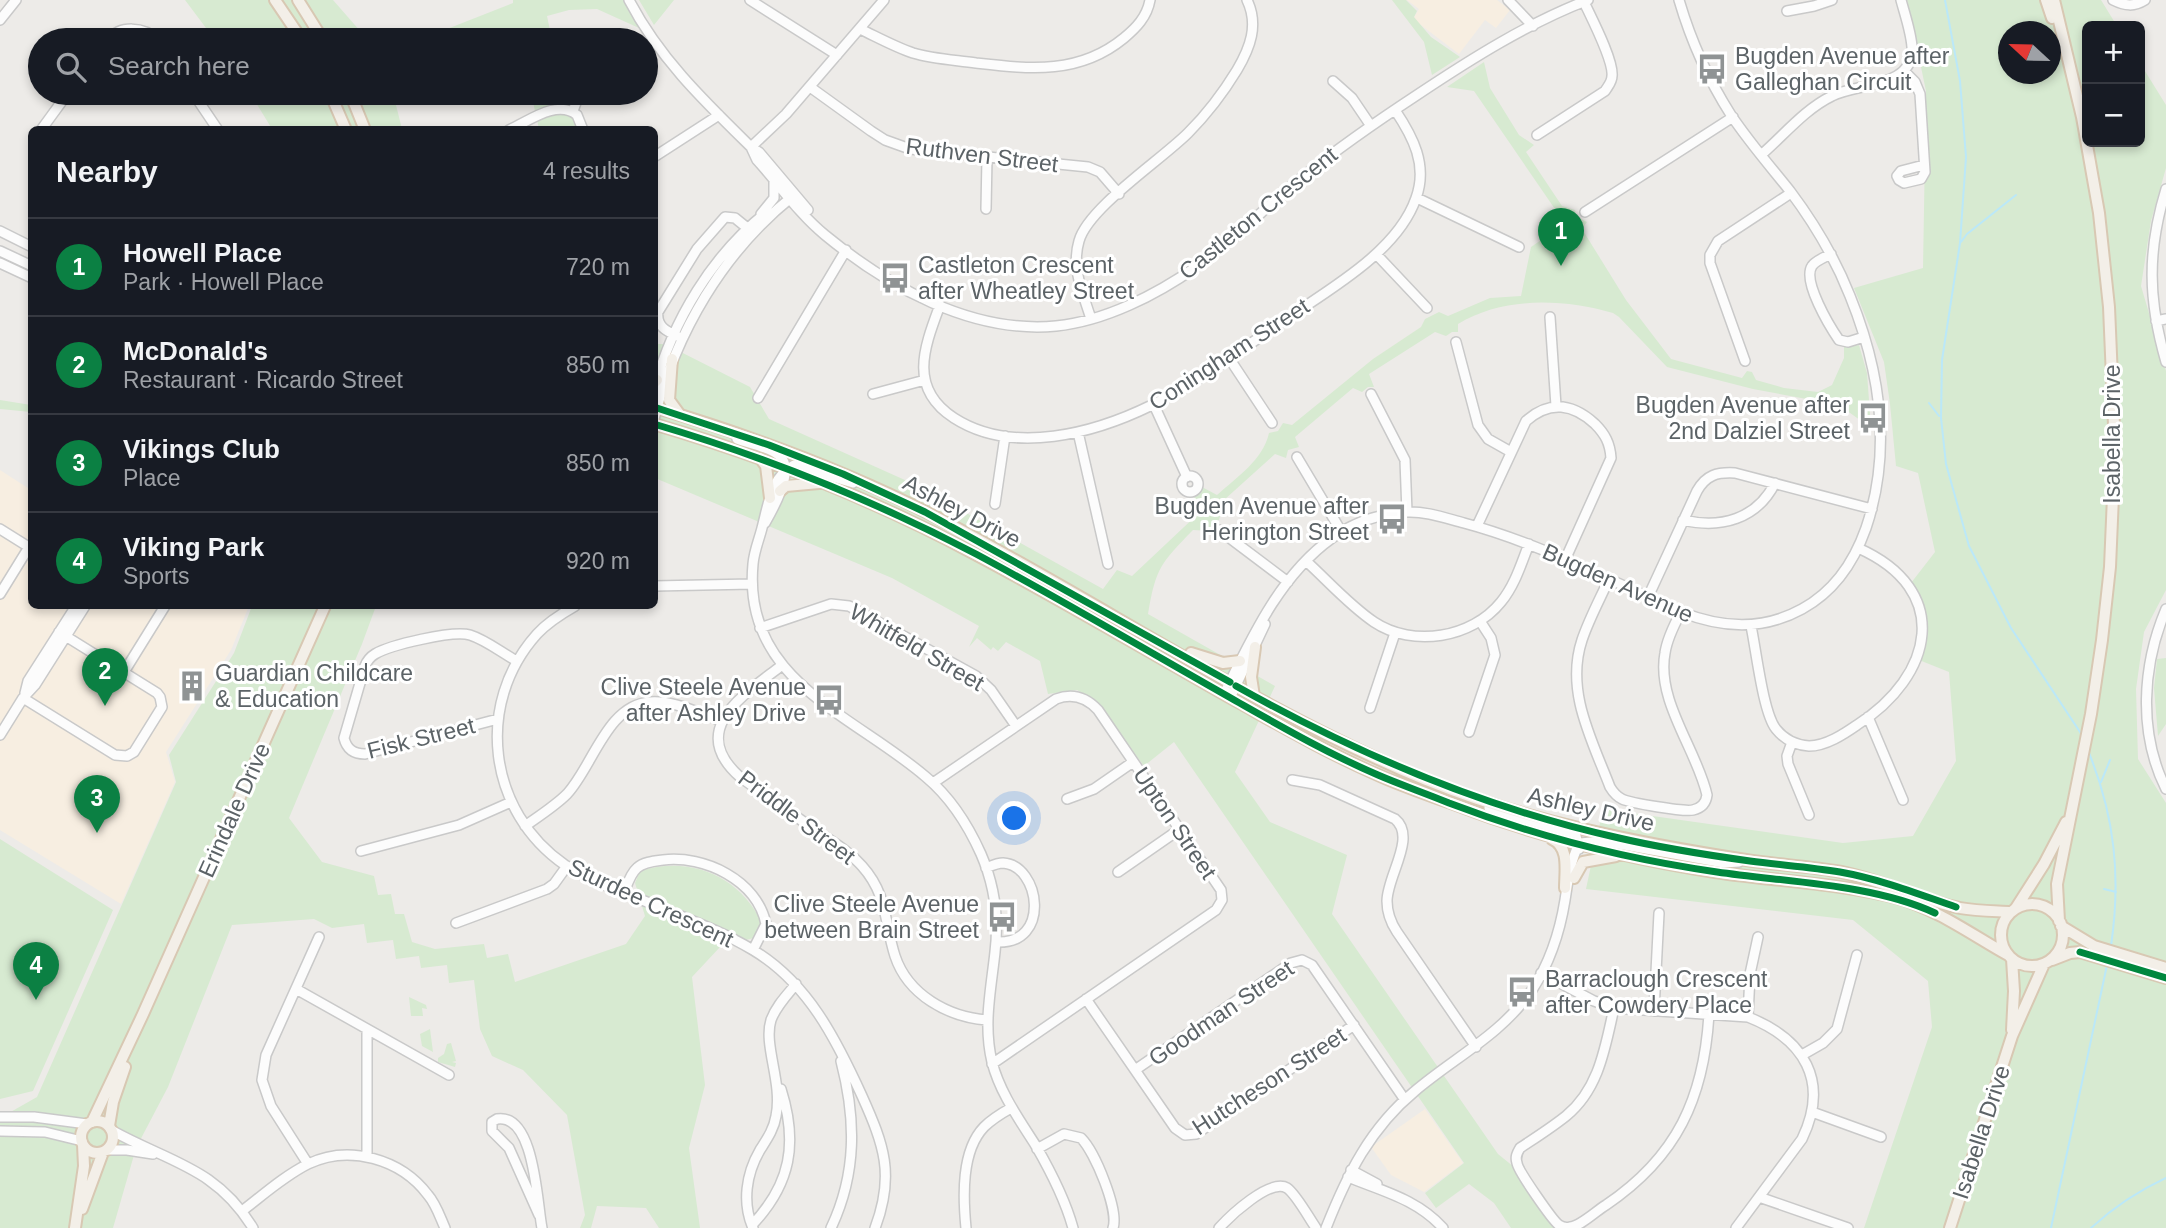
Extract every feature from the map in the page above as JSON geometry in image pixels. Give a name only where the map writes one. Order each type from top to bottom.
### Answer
[{"type":"main road","points":[[275,0],[294,28]]},
{"type":"main road","points":[[298,0],[316,28]]},
{"type":"main road","name":"Isabella Drive","points":[[2046,0],[2067,56]]},
{"type":"main road","name":"Isabella Drive","points":[[2054,0],[2082,117],[2099,213],[2109,307],[2114,392],[2114,484],[2110,567],[2091,714],[2057,884],[2060,923]]},
{"type":"main road","points":[[335,105],[344,126]]},
{"type":"main road","points":[[355,105],[363,126]]},
{"type":"main road","points":[[672,359],[669,400],[680,415]]},
{"type":"main road","name":"Ashley Drive","points":[[658,411],[680,415],[726,430],[815,462],[888,494],[978,540],[1336,740],[1439,785],[1517,812],[1622,839],[1751,861],[1840,872],[1871,879],[1956,907],[1983,911],[2014,910]]},
{"type":"main road","name":"Ashley Drive","points":[[658,425],[759,457],[893,513],[968,550],[1314,744],[1376,774],[1540,834],[1622,855],[1715,872],[1872,893],[1898,899],[1935,913],[2010,957]]},
{"type":"main road","points":[[759,457],[766,466],[770,498]]},
{"type":"main road","points":[[780,491],[786,486],[825,483]]},
{"type":"main road","name":"Erindale Drive","points":[[75,1228],[84,1166],[82,1132],[90,1123],[143,1014],[324,609]]},
{"type":"main road","points":[[1147,635],[1160,636],[1209,660],[1227,663],[1240,661]]},
{"type":"main road","points":[[1254,695],[1251,677],[1255,647]]},
{"type":"main road","name":"Isabella Drive","points":[[2014,910],[2044,864],[2070,813]]},
{"type":"main road","points":[[1540,834],[1559,842],[1564,852],[1565,892]]},
{"type":"main road","points":[[1573,878],[1583,862],[1622,855]]},
{"type":"main road","points":[[2093,950],[2070,953],[2027,966],[2010,957],[2003,947],[2001,934],[2004,922],[2014,910],[2025,905],[2040,905],[2052,911],[2060,923],[2093,950],[2133,963],[2166,978]]},
{"type":"main road","points":[[2047,962],[2062,944],[2060,923]]},
{"type":"main road","name":"Isabella Drive","points":[[2010,957],[2014,992],[2012,1036]]},
{"type":"main road","name":"Isabella Drive","points":[[1950,1228],[2012,1036],[2047,962]]},
{"type":"main road","points":[[2133,963],[2166,968]]},
{"type":"main road","name":"Erindale Drive","points":[[75,1228],[105,1151],[112,1143],[110,1128],[113,1102],[143,1014]]},
{"type":"main road","points":[[90,1123],[101,1122],[110,1128]]},
{"type":"main road","points":[[82,1143],[89,1151],[105,1151]]},
{"type":"street","points":[[0,11],[9,0]]},
{"type":"street","points":[[0,20],[16,0]]},
{"type":"street","name":"Castleton Crescent","points":[[629,0],[647,28]]},
{"type":"street","points":[[750,0],[837,55]]},
{"type":"street","points":[[751,147],[810,87],[884,0]]},
{"type":"street","points":[[860,29],[931,58],[1025,68],[1055,68],[1083,62],[1115,45],[1141,22],[1150,0]]},
{"type":"street","points":[[1508,0],[1533,26]]},
{"type":"street","name":"Bugden Avenue","points":[[1227,696],[1254,633],[1288,582],[1306,561],[1341,531],[1364,520],[1407,512],[1477,526],[1529,544],[1681,612],[1723,625],[1751,626],[1779,621],[1810,605],[1842,576],[1858,548],[1872,509],[1881,456],[1878,397],[1864,337],[1850,295],[1831,254],[1791,193],[1732,117],[1712,84],[1696,50],[1679,0]]},
{"type":"street","points":[[1787,11],[1832,0]]},
{"type":"street","points":[[1761,155],[1823,101],[1851,89],[1892,80],[1904,71],[1912,57],[1912,47],[1901,0]]},
{"type":"street","points":[[2113,0],[2128,5],[2136,5],[2145,0]]},
{"type":"street","points":[[1091,319],[1079,281],[1076,252],[1079,239],[1089,220],[1188,134],[1226,88],[1250,44],[1253,21],[1250,1]]},
{"type":"street","points":[[1537,135],[1605,91],[1610,84],[1612,67],[1586,1]]},
{"type":"street","name":"Castleton Crescent","points":[[658,45],[719,115],[759,152],[792,194],[803,213],[826,236],[893,283],[940,305],[982,318],[1025,326],[1054,326],[1091,319],[1144,297],[1195,268],[1221,249],[1305,174],[1371,126],[1456,69],[1533,26],[1586,1]]},
{"type":"street","points":[[1904,71],[1915,82],[1920,94],[1924,165]]},
{"type":"street","points":[[1333,81],[1352,98],[1371,126]]},
{"type":"street","name":"Ruthven Street","points":[[810,87],[870,131],[893,144],[926,152],[1088,167],[1100,172],[1119,194]]},
{"type":"street","points":[[44,126],[59,105]]},
{"type":"street","points":[[201,105],[216,126]]},
{"type":"street","points":[[573,111],[575,105]]},
{"type":"street","points":[[518,126],[555,109],[573,111],[578,115],[582,126]]},
{"type":"street","name":"Coningham Street","points":[[925,380],[933,398],[947,414],[977,429],[1005,436],[1036,438],[1078,432],[1108,424],[1154,405],[1346,278],[1376,254],[1402,224],[1417,198],[1420,182],[1419,158],[1414,142],[1395,110]]},
{"type":"street","points":[[658,154],[719,115]]},
{"type":"street","points":[[1585,212],[1732,117]]},
{"type":"street","name":"Castleton Crescent","points":[[751,147],[757,160],[831,233],[834,240]]},
{"type":"street","points":[[986,209],[987,158]]},
{"type":"street","points":[[761,221],[774,198],[774,179]]},
{"type":"street","points":[[2166,189],[2151,265],[2155,321],[2166,362]]},
{"type":"street","points":[[1745,361],[1707,250],[1791,193]]},
{"type":"street","points":[[658,378],[706,277],[750,231],[792,194]]},
{"type":"street","points":[[1417,198],[1519,247]]},
{"type":"street","points":[[761,221],[782,211],[803,213]]},
{"type":"street","points":[[678,337],[662,328],[658,312],[697,249],[725,217],[735,218],[750,231]]},
{"type":"street","points":[[0,231],[28,245]]},
{"type":"street","points":[[758,398],[846,250]]},
{"type":"street","points":[[0,251],[28,264]]},
{"type":"street","points":[[1376,254],[1427,308]]},
{"type":"street","points":[[1831,254],[1816,262],[1810,270],[1816,298],[1839,340],[1864,337]]},
{"type":"street","points":[[0,263],[28,276]]},
{"type":"street","points":[[873,394],[925,380],[922,359],[940,305]]},
{"type":"street","points":[[1550,317],[1556,406]]},
{"type":"street","points":[[2155,321],[2166,319]]},
{"type":"street","points":[[658,402],[678,337]]},
{"type":"street","points":[[1456,342],[1478,425],[1488,439],[1511,453]]},
{"type":"street","points":[[1228,358],[1272,423]]},
{"type":"street","points":[[1371,394],[1405,460],[1407,512]]},
{"type":"street","points":[[1154,405],[1187,477]]},
{"type":"street","points":[[1477,526],[1527,421],[1539,411],[1556,406],[1570,407],[1600,429],[1610,448],[1608,467],[1565,560]]},
{"type":"street","points":[[726,430],[734,438],[777,454],[783,459],[786,469],[780,491],[762,527]]},
{"type":"street","points":[[1078,432],[1108,564]]},
{"type":"street","points":[[995,504],[1005,436]]},
{"type":"street","points":[[1297,457],[1341,531]]},
{"type":"street","points":[[888,494],[794,464],[786,469],[778,478],[765,509],[754,554],[754,606],[760,628],[781,666],[805,690],[933,783],[964,822],[986,868],[994,895],[996,942],[987,1020],[992,1064],[1000,1086],[1062,1196],[1073,1228]]},
{"type":"street","points":[[1648,597],[1701,482],[1713,474],[1735,472],[1872,509]]},
{"type":"street","points":[[1683,520],[1712,524],[1740,518],[1762,504],[1775,483]]},
{"type":"street","points":[[0,529],[28,547]]},
{"type":"street","points":[[1219,530],[1288,582]]},
{"type":"street","points":[[1306,561],[1376,624],[1395,633],[1440,636],[1461,631],[1480,621],[1499,604],[1509,591],[1529,544]]},
{"type":"street","points":[[1751,626],[1771,722],[1783,737],[1807,746],[1821,744],[1843,734],[1868,717],[1900,686],[1915,665],[1923,637],[1918,606],[1901,577],[1882,560],[1858,548]]},
{"type":"street","points":[[0,594],[28,551]]},
{"type":"street","points":[[1609,579],[1588,624],[1578,660],[1577,688],[1583,717],[1616,796],[1630,802],[1688,811],[1701,807],[1707,795],[1669,699],[1663,669],[1668,640],[1681,612]]},
{"type":"street","points":[[658,586],[752,584]]},
{"type":"street","name":"Whitfeld Street","points":[[760,628],[831,604],[849,606],[976,676],[992,690],[1016,726]]},
{"type":"street","points":[[0,735],[23,698],[35,685],[75,609]]},
{"type":"street","points":[[63,634],[83,609]]},
{"type":"street","points":[[124,672],[163,609]]},
{"type":"street","name":"Sturdee Crescent","points":[[570,609],[538,632],[517,661],[507,682],[498,719],[496,744],[498,766],[511,802],[525,826],[544,848],[567,866],[753,950],[796,984],[826,1023],[882,1143],[886,1172],[883,1202],[875,1228]]},
{"type":"street","points":[[2166,609],[2152,651],[2146,694],[2154,755],[2166,789]]},
{"type":"street","points":[[1233,684],[1255,647],[1269,612]]},
{"type":"street","points":[[1469,732],[1495,655],[1491,638],[1480,621]]},
{"type":"street","name":"Fisk Street","points":[[498,719],[365,754],[351,751],[344,738],[365,667],[373,655],[459,633],[475,637],[517,661]]},
{"type":"street","points":[[1370,708],[1395,633]]},
{"type":"street","points":[[23,698],[115,755],[127,757],[134,752],[156,717],[162,702],[157,693],[63,634]]},
{"type":"street","points":[[525,826],[566,795],[577,782],[615,719],[633,706],[664,702],[722,721],[734,702],[781,666]]},
{"type":"street","name":"Upton Street","points":[[933,783],[1056,699],[1064,696],[1083,698],[1098,710],[1222,890],[1220,905],[992,1064]]},
{"type":"street","points":[[1868,717],[1903,800]]},
{"type":"street","name":"Priddle Street","points":[[722,721],[720,748],[736,773],[847,851],[871,876],[885,905],[895,955],[909,982],[940,1007],[963,1016],[987,1020]]},
{"type":"street","points":[[1792,742],[1787,756],[1788,764],[1809,815]]},
{"type":"street","points":[[1067,799],[1094,789],[1133,762]]},
{"type":"street","points":[[1292,780],[1320,785],[1402,824],[1405,836],[1387,897],[1389,915],[1397,932],[1476,1047]]},
{"type":"street","points":[[1439,785],[1473,803],[1576,836],[1579,844],[1578,858],[1571,889],[1565,892]]},
{"type":"street","points":[[362,851],[459,825],[511,802]]},
{"type":"street","points":[[1118,872],[1180,829]]},
{"type":"street","points":[[1579,844],[1602,841],[1724,863],[1751,861]]},
{"type":"street","points":[[1326,1228],[1349,1174],[1373,1134],[1405,1100],[1501,1027],[1532,989],[1552,949],[1573,856],[1579,844]]},
{"type":"street","points":[[624,893],[637,868],[648,863],[687,859],[710,865],[738,881],[758,904],[766,924],[753,950]]},
{"type":"street","points":[[986,868],[1004,863],[1014,867],[1031,886],[1035,902],[1033,918],[1022,936],[1012,942],[996,942]]},
{"type":"street","points":[[456,923],[547,889],[567,866]]},
{"type":"street","points":[[1654,1011],[1659,913]]},
{"type":"street","points":[[308,1164],[271,1106],[262,1080],[262,1067],[319,937]]},
{"type":"street","points":[[1748,1017],[1750,974],[1758,937]]},
{"type":"street","points":[[1802,1055],[1823,1043],[1837,1029],[1857,955]]},
{"type":"street","name":"Goodman Street","points":[[1135,1070],[1295,961],[1307,961],[1405,1100]]},
{"type":"street","points":[[1541,973],[1594,1001],[1614,1008],[1748,1017],[1782,1034],[1802,1055],[1814,1091],[1812,1112],[1802,1139],[1736,1228]]},
{"type":"street","points":[[752,1226],[780,1188],[790,1153],[790,1129],[770,1043],[771,1021],[775,1010],[796,984]]},
{"type":"street","points":[[296,989],[449,1075]]},
{"type":"street","name":"Hutcheson Street","points":[[1086,999],[1175,1129],[1185,1135],[1192,1135],[1354,1025]]},
{"type":"street","points":[[1614,1008],[1603,1057],[1590,1089],[1566,1116],[1520,1148],[1516,1156],[1519,1169],[1554,1220],[1564,1227],[1573,1227],[1615,1199],[1645,1172],[1671,1142],[1690,1108],[1699,1083],[1707,1045],[1709,1014]]},
{"type":"street","points":[[367,1029],[367,1157]]},
{"type":"street","name":"Sturdee Crescent","points":[[831,1228],[842,1204],[850,1174],[853,1144],[853,1120],[847,1084],[835,1043]]},
{"type":"street","points":[[752,1226],[747,1203],[748,1179],[773,1128],[779,1098],[777,1078]]},
{"type":"street","points":[[966,1228],[966,1173],[976,1139],[985,1126],[1012,1108]]},
{"type":"street","points":[[1812,1112],[1881,1137]]},
{"type":"street","points":[[853,1120],[870,1115]]},
{"type":"street","points":[[0,1117],[34,1117],[90,1123]]},
{"type":"street","points":[[539,1214],[509,1148],[492,1131],[492,1122],[496,1119],[509,1120],[526,1142],[542,1228]]},
{"type":"street","points":[[110,1128],[131,1141],[202,1173],[220,1187],[253,1228]]},
{"type":"street","points":[[773,1128],[790,1129]]},
{"type":"street","points":[[0,1131],[45,1132],[82,1143]]},
{"type":"street","points":[[1037,1149],[1064,1133],[1081,1138],[1105,1185],[1115,1217],[1113,1228]]},
{"type":"street","points":[[105,1151],[127,1150],[172,1158]]},
{"type":"street","points":[[242,1211],[308,1164],[336,1156],[367,1157],[398,1168],[418,1183],[433,1202],[445,1228]]},
{"type":"street","points":[[1349,1174],[1421,1209],[1443,1228]]},
{"type":"street","points":[[1219,1228],[1242,1206],[1270,1187],[1279,1185],[1290,1190],[1316,1228]]},
{"type":"street","points":[[1759,1197],[1848,1228]]},
{"type":"shaded area","points":[[1407,0],[1497,0],[1510,10],[1496,28],[1485,20],[1459,54],[1413,19],[1419,9]]},
{"type":"shaded area","points":[[0,470],[28,488],[28,609],[248,609],[231,650],[166,752],[175,782],[121,904],[0,830]]},
{"type":"shaded area","points":[[1425,1109],[1463,1163],[1424,1192],[1391,1175],[1371,1147]]},
{"type":"green space","points":[[185,0],[333,0],[358,28],[206,28]]},
{"type":"green space","points":[[513,0],[624,0],[639,28],[597,9],[569,10],[547,16],[550,28],[449,28],[513,3]]},
{"type":"green space","points":[[639,0],[674,0],[654,25]]},
{"type":"green space","points":[[1392,0],[1406,0],[1417,11],[1414,17],[1431,37],[1460,57],[1432,75],[1424,42]]},
{"type":"green space","points":[[1907,0],[2101,0],[2114,21],[2082,21],[2082,147],[2145,147],[2145,71],[2166,105],[2166,168],[2151,221],[2141,286],[2166,371],[2166,590],[2144,632],[2136,689],[2138,759],[2166,803],[2166,1228],[1864,1228],[1932,1027],[1928,981],[1853,920],[1586,889],[1603,809],[1843,843],[1913,836],[1956,761],[1949,672],[1919,660],[1922,650],[1911,583],[1935,552],[1918,473],[1896,466],[1884,362],[1854,288],[1923,268],[1926,91]]},
{"type":"green space","points":[[1484,62],[1490,88],[1519,135],[1534,145],[1526,152],[1562,206],[1575,210],[1577,217],[1587,222],[1582,229],[1626,300],[1671,359],[1742,378],[1747,371],[1752,372],[1756,380],[1784,388],[1818,392],[1832,385],[1844,358],[1844,347],[1859,345],[1867,373],[1871,428],[1839,405],[1753,389],[1667,367],[1613,313],[1554,303],[1495,308],[1458,324],[1458,332],[1446,336],[1435,332],[1369,374],[1374,387],[1368,387],[1362,392],[1353,388],[1295,437],[1299,447],[1288,450],[1286,458],[1275,454],[1224,500],[1219,520],[1211,524],[1210,531],[1193,530],[1174,550],[1157,575],[1148,614],[1275,686],[1235,772],[1270,822],[1347,855],[1332,914],[1498,1154],[1514,1167],[1560,1228],[1511,1228],[1494,1203],[1469,1184],[1436,1208],[1425,1193],[1464,1163],[1174,742],[1144,766],[1094,700],[1077,690],[1048,694],[1040,661],[1006,642],[998,651],[993,647],[991,650],[977,638],[969,647],[979,626],[892,578],[658,479],[658,344],[665,344],[750,387],[769,419],[916,485],[1103,589],[1117,570],[1132,576],[1201,511],[1194,497],[1202,487],[1217,495],[1255,460],[1269,433],[1278,431],[1283,423],[1292,425],[1373,359],[1421,327],[1425,319],[1439,312],[1448,316],[1490,298],[1521,296],[1531,247],[1547,236],[1557,212],[1474,91],[1447,87]]},
{"type":"green space","points":[[257,105],[396,105],[401,126],[270,126]]},
{"type":"green space","points":[[534,105],[572,105],[579,126],[538,126]]},
{"type":"green space","points":[[0,400],[28,405],[28,412],[0,409]]},
{"type":"green space","points":[[251,609],[375,609],[289,818],[322,862],[374,876],[378,895],[391,894],[395,914],[404,914],[412,942],[435,949],[484,944],[487,958],[508,954],[515,982],[626,944],[645,916],[635,883],[640,871],[677,866],[695,868],[712,873],[741,893],[762,923],[754,938],[721,946],[692,977],[705,1085],[689,1148],[700,1228],[659,1228],[646,1208],[597,1206],[591,1228],[580,1228],[585,1215],[567,1115],[523,1070],[492,1056],[480,1029],[474,980],[449,983],[447,965],[421,968],[419,956],[396,959],[393,940],[367,943],[364,924],[332,928],[314,919],[232,925],[168,1087],[136,1148],[113,1228],[0,1228],[0,1118],[37,1097],[176,782],[169,755],[234,653]]},
{"type":"green space","points":[[2166,658],[2166,724],[2158,736],[2154,688],[2157,659]]},
{"type":"green space","points":[[0,839],[113,910],[33,1091],[0,1099]]},
{"type":"green space","points":[[409,997],[426,1005],[427,1009],[422,1008],[423,1016],[411,1016]]},
{"type":"green space","points":[[430,1029],[433,1052],[422,1046],[420,1034]]},
{"type":"green space","points":[[451,1043],[456,1061],[452,1062],[456,1063],[455,1067],[438,1062],[447,1044]]},
{"type":"waterway","points":[[1945,0],[1960,81],[1966,157],[1960,243],[1942,360],[1941,418],[1946,464],[1969,546],[2011,628],[2082,735]]},
{"type":"waterway","points":[[1961,242],[1967,234],[2016,195]]},
{"type":"waterway","points":[[1929,403],[1939,416]]},
{"type":"waterway","points":[[2089,753],[2105,801],[2114,848],[2115,896],[2111,946]]},
{"type":"waterway","points":[[2101,782],[2110,760]]},
{"type":"waterway","points":[[2104,889],[2116,892]]},
{"type":"waterway","points":[[2051,1228],[2107,965]]},
{"type":"waterway","points":[[2091,1228],[2127,1200],[2166,1178]]},
{"type":"cycle path","points":[[658,408],[769,445],[843,474],[925,512],[1230,682]]},
{"type":"cycle path","points":[[658,425],[778,465],[937,534],[1324,749],[1378,775],[1449,803],[1514,826],[1615,853],[1717,872],[1857,890],[1911,903],[1935,913]]},
{"type":"cycle path","points":[[1236,686],[1374,756],[1470,795],[1519,811],[1568,826],[1652,845],[1855,875],[1956,907]]},
{"type":"cycle path","points":[[2080,952],[2166,978]]},
{"type":"place","name":"Bugden Avenue after Galleghan Circuit","points":[[1712,69]]},
{"type":"place","name":"Howell Place","points":[[1561,266]]},
{"type":"place","name":"Castleton Crescent after Wheatley Street","points":[[895,278]]},
{"type":"place","name":"Bugden Avenue after 2nd Dalziel Street","points":[[1873,418]]},
{"type":"place","name":"Bugden Avenue after Herington Street","points":[[1392,519]]},
{"type":"place","name":"Guardian Childcare & Education","points":[[192,686]]},
{"type":"place","name":"Clive Steele Avenue after Ashley Drive","points":[[829,700]]},
{"type":"place","name":"McDonald's","points":[[105,706]]},
{"type":"place","name":"Vikings Club","points":[[97,833]]},
{"type":"place","name":"Clive Steele Avenue between Brain Street","points":[[1002,917]]},
{"type":"place","name":"Barraclough Crescent after Cowdery Place","points":[[1522,992]]},
{"type":"place","name":"Viking Park","points":[[36,1000]]}]
